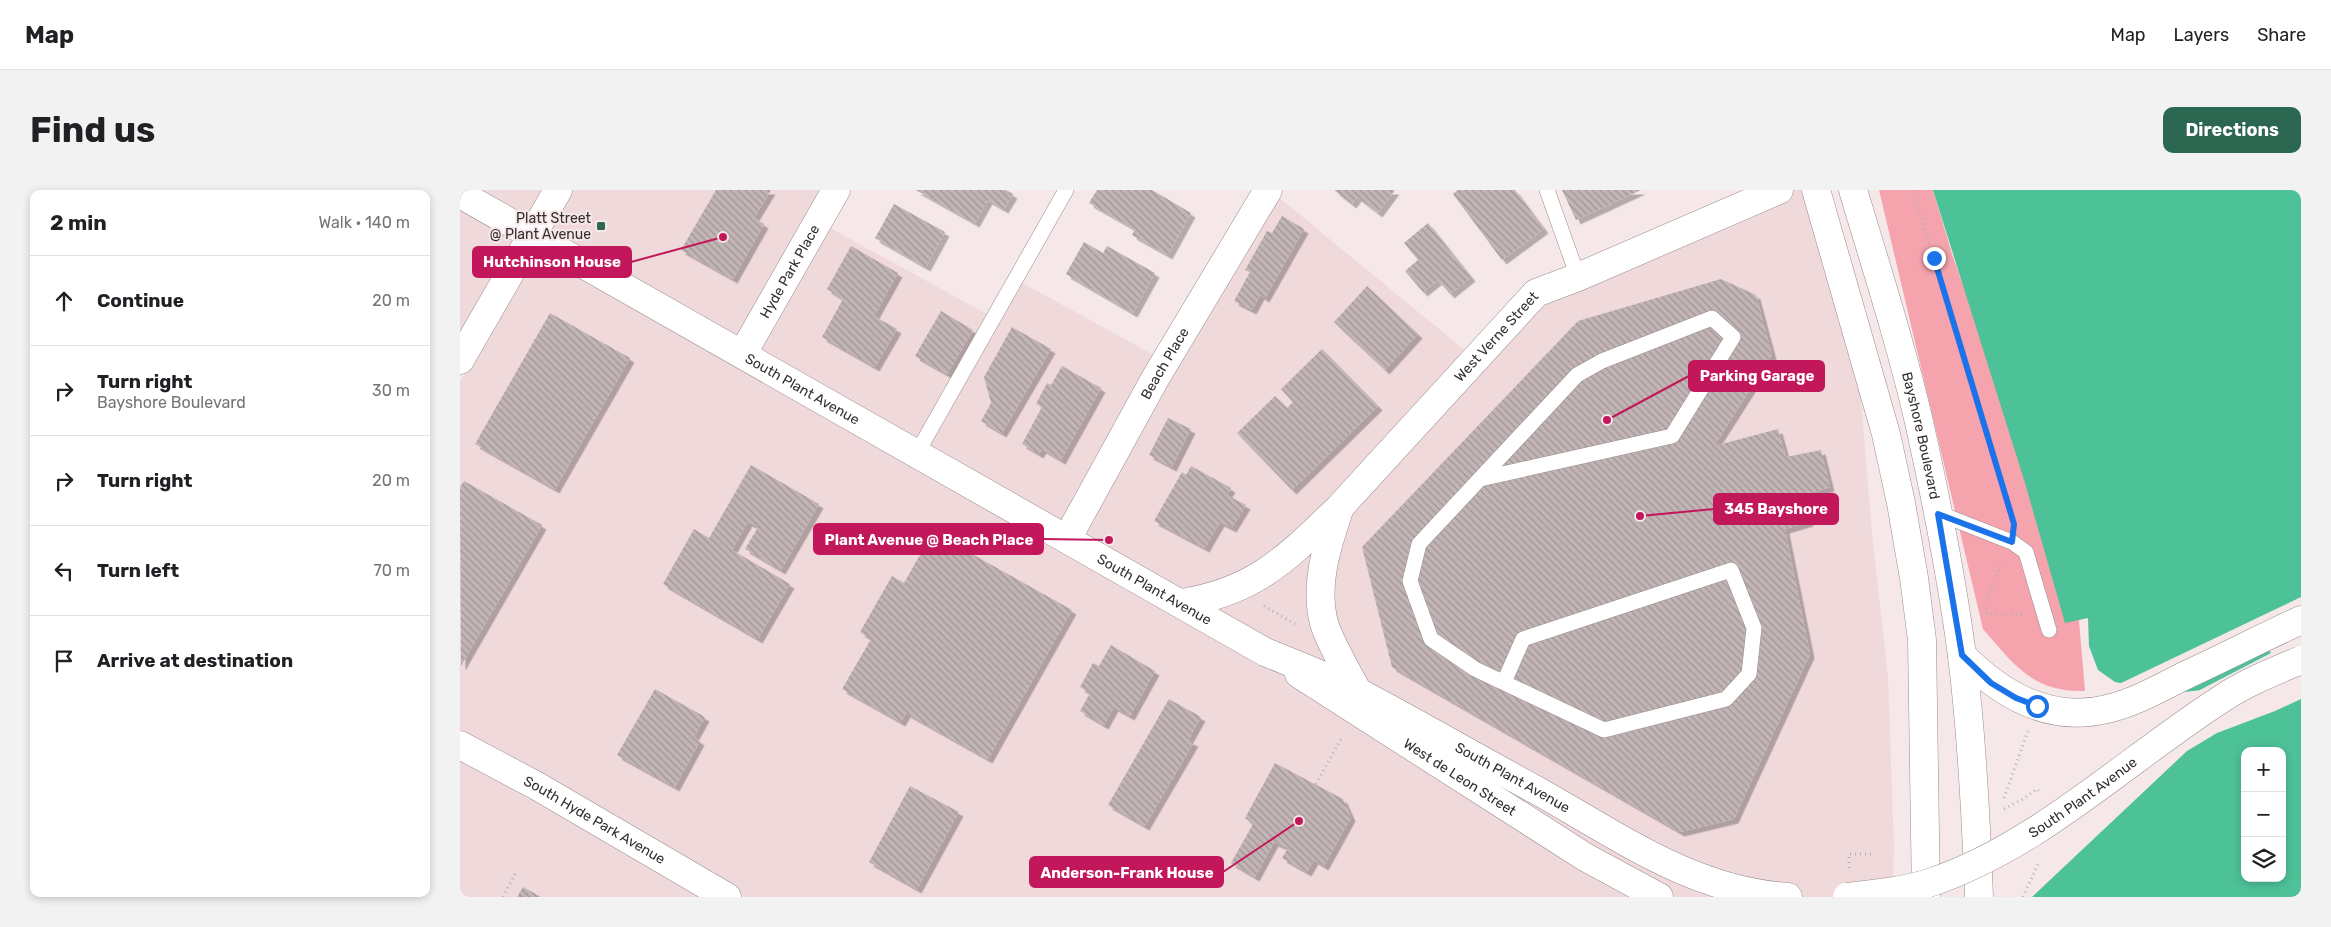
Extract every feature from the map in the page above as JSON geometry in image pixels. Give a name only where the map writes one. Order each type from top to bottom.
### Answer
[{"type":"street","points":[[460,360],[558,190]]},
{"type":"street","name":"Hyde Park Place","points":[[743,353],[836,190]]},
{"type":"street","name":"Beach Place","points":[[1067,539],[1156,377],[1268,190]]},
{"type":"street","name":"West Verne Street","points":[[1181,603],[1208,599],[1246,585],[1282,561],[1339,508],[1536,293],[1578,277],[1779,190]]},
{"type":"street","points":[[1816,190],[1886,434],[1901,503],[1914,578],[1922,640],[1926,897]]},
{"type":"street","name":"Bayshore Boulevard","points":[[1853,190],[1896,334],[1919,421],[1938,514],[1962,655],[1976,821],[1979,897]]},
{"type":"street","name":"South Plant Avenue","points":[[460,194],[743,353],[1266,652],[1358,692],[1675,869],[1730,888],[1788,897]]},
{"type":"street","name":"West Verne Street","points":[[1339,508],[1322,564],[1320,586],[1324,622],[1358,692]]},
{"type":"street","points":[[1962,655],[1991,683],[2037,706],[2056,712],[2093,712],[2109,709],[2148,694],[2301,620]]},
{"type":"street","name":"West de Leon Street","points":[[1266,652],[1585,857],[1659,897]]},
{"type":"street","name":"South Plant Avenue","points":[[1847,897],[1905,889],[1928,883],[1994,854],[2072,805],[2225,697],[2301,660]]},
{"type":"street","name":"South Hyde Park Avenue","points":[[460,745],[537,786],[727,897]]},
{"type":"lane","points":[[917,453],[1066,190]]},
{"type":"lane","points":[[1547,190],[1578,277]]},
{"type":"lane","points":[[1480,478],[1672,436],[1733,337],[1712,318],[1602,360],[1577,375],[1480,478],[1419,544],[1410,581],[1431,638],[1475,668],[1504,682],[1604,730],[1726,699],[1749,674],[1754,628],[1731,570],[1523,639],[1504,682]]},
{"type":"lane","points":[[1938,514],[2012,542],[2026,552],[2049,630]]},
{"type":"path","points":[[1913,190],[2014,524],[2012,542],[1988,595],[1985,614],[1986,621]]},
{"type":"path","points":[[1262,606],[1295,624],[1303,623]]},
{"type":"path","points":[[1985,614],[2045,614]]},
{"type":"path","points":[[2008,817],[2003,799],[2029,727]]},
{"type":"path","points":[[1316,784],[1342,737]]},
{"type":"path","points":[[2004,808],[2023,799]]},
{"type":"path","points":[[1857,871],[1849,871],[1848,854],[1875,854]]},
{"type":"path","points":[[2023,897],[2035,871],[2031,862]]},
{"type":"path","points":[[502,897],[516,872]]},
{"type":"shaded area","points":[[474,190],[549,190],[530,223]]},
{"type":"shaded area","points":[[570,190],[832,190],[814,219],[994,318],[1017,280],[1174,366],[1271,191],[1478,361],[1539,292],[1781,190],[1816,190],[1858,365],[1872,534],[1888,676],[1894,847],[1892,897],[460,897],[460,382]]},
{"type":"shaded area","points":[[1879,190],[1933,190],[1952,254],[2078,609],[2085,691],[2067,690],[2038,682],[2015,665],[1983,629]]},
{"type":"shaded area","points":[[1933,190],[2301,190],[2301,685],[2299,680],[2173,693],[2115,682],[2098,670],[2089,646],[2088,618],[2065,623],[2025,483]]},
{"type":"shaded area","points":[[460,200],[528,239],[460,356]]},
{"type":"shaded area","points":[[2301,699],[2301,897],[2032,897],[2187,751],[2217,733]]},
{"type":"pier","points":[[2301,597],[2301,688],[2298,683],[2267,683],[2194,693],[2271,653],[2269,650],[2173,695],[2117,685]]},
{"type":"building","points":[[716,190],[771,190],[754,218],[764,224],[733,279],[681,250]]},
{"type":"building","points":[[916,190],[1006,190],[1013,194],[1004,209],[988,200],[975,223]]},
{"type":"building","points":[[1097,190],[1152,190],[1191,213],[1168,255],[1132,235],[1135,229],[1089,203]]},
{"type":"building","points":[[1334,190],[1395,190],[1378,213],[1357,197],[1352,204]]},
{"type":"building","points":[[1458,190],[1515,190],[1544,229],[1502,260],[1453,194]]},
{"type":"building","points":[[1562,190],[1641,190],[1576,220]]},
{"type":"building","points":[[894,204],[945,232],[926,267],[875,238]]},
{"type":"building","points":[[1282,216],[1304,229],[1265,298],[1260,295],[1252,310],[1234,301],[1250,272],[1245,270],[1267,231],[1272,233]]},
{"type":"building","points":[[1428,223],[1471,277],[1450,294],[1438,280],[1423,292],[1405,271],[1418,260],[1404,243]]},
{"type":"building","points":[[1084,242],[1103,253],[1107,246],[1155,273],[1133,313],[1066,274]]},
{"type":"building","points":[[851,246],[898,273],[874,316],[897,329],[875,367],[822,337],[843,299],[827,289]]},
{"type":"building","points":[[1721,279],[1756,295],[1772,355],[1714,446],[1778,429],[1786,457],[1821,450],[1830,487],[1800,497],[1809,522],[1785,529],[1810,654],[1734,819],[1680,832],[1392,667],[1362,547],[1578,321]]},
{"type":"building","points":[[1367,286],[1418,334],[1385,370],[1334,322]]},
{"type":"building","points":[[941,311],[973,330],[947,374],[915,356]]},
{"type":"building","points":[[550,313],[630,358],[555,489],[475,444]]},
{"type":"building","points":[[1012,327],[1051,349],[1002,433],[981,421],[991,403],[984,377]]},
{"type":"building","points":[[1322,349],[1378,406],[1292,490],[1237,433],[1275,396],[1287,408],[1293,402],[1281,389]]},
{"type":"building","points":[[1062,366],[1101,388],[1061,460],[1042,449],[1039,454],[1022,444],[1042,407],[1036,404],[1047,383],[1051,385]]},
{"type":"building","points":[[1168,418],[1191,429],[1172,467],[1149,455]]},
{"type":"building","points":[[751,465],[819,504],[781,570],[745,549],[758,527],[748,522],[732,550],[790,584],[758,639],[663,584],[694,529],[709,538]]},
{"type":"building","points":[[1191,466],[1231,488],[1227,495],[1246,505],[1232,528],[1220,522],[1205,548],[1154,521],[1182,472],[1186,475]]},
{"type":"building","points":[[464,481],[542,525],[461,666],[460,487]]},
{"type":"building","points":[[933,532],[1072,610],[988,759],[906,713],[901,722],[842,689],[871,639],[860,632],[892,576],[904,583]]},
{"type":"building","points":[[1111,645],[1155,671],[1130,716],[1114,707],[1104,725],[1080,711],[1090,693],[1080,687],[1093,663],[1099,666]]},
{"type":"building","points":[[655,689],[705,717],[694,737],[700,741],[675,787],[617,755]]},
{"type":"building","points":[[1169,699],[1201,717],[1188,740],[1194,742],[1145,826],[1108,805]]},
{"type":"building","points":[[1275,763],[1343,799],[1351,817],[1324,866],[1314,860],[1307,872],[1282,858],[1288,848],[1274,842],[1255,877],[1231,863],[1253,824],[1245,818]]},
{"type":"building","points":[[910,786],[959,812],[917,889],[869,862]]},
{"type":"building","points":[[523,887],[541,897],[517,897]]},
{"type":"place","name":"Platt Street @ Plant Avenue","points":[[601,226]]},
{"type":"place","name":"Hutchinson House","points":[[723,237]]},
{"type":"place","name":"Parking Garage","points":[[1607,420]]},
{"type":"place","name":"345 Bayshore","points":[[1640,516]]},
{"type":"place","name":"Plant Avenue @ Beach Place","points":[[1109,540]]},
{"type":"place","name":"Anderson-Frank House","points":[[1299,821]]},
{"type":"route","points":[[1934,258],[2014,524],[2012,542],[1938,514],[1962,655],[1991,683],[2016,698],[2037,706]]}]
